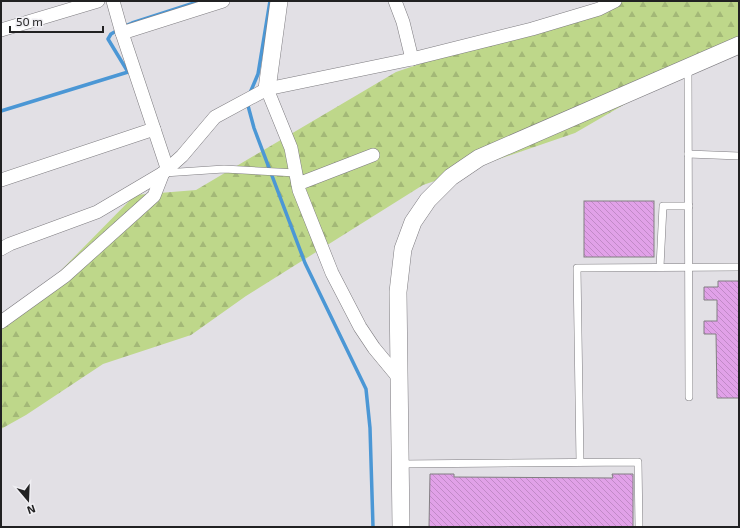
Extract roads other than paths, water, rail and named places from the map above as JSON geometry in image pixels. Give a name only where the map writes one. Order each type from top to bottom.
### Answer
[{"type":"street","points":[[1,30],[98,1]]},
{"type":"street","points":[[1,322],[65,276],[154,196],[165,171],[154,129],[122,34],[113,1]]},
{"type":"street","points":[[122,34],[222,1]]},
{"type":"street","points":[[279,1],[267,89],[291,148],[299,190],[332,273],[360,327],[374,348],[398,376]]},
{"type":"street","points":[[395,1],[403,22],[412,59]]},
{"type":"street","points":[[1,249],[10,244],[97,212],[165,171],[182,156],[215,117],[267,89],[412,59],[532,29],[599,9],[615,1]]},
{"type":"street","points":[[401,527],[398,292],[403,249],[413,222],[428,200],[451,176],[479,158],[739,45]]},
{"type":"street","points":[[1,180],[154,129]]},
{"type":"street","points":[[297,179],[373,155]]},
{"type":"lane","points":[[688,67],[689,397]]},
{"type":"lane","points":[[688,154],[739,156]]},
{"type":"lane","points":[[165,171],[224,169],[297,179]]},
{"type":"lane","points":[[660,268],[663,206],[688,206]]},
{"type":"lane","points":[[580,462],[577,268],[739,267]]},
{"type":"lane","points":[[400,464],[638,462],[640,527]]},
{"type":"waterway","points":[[125,26],[200,1]]},
{"type":"waterway","points":[[250,93],[258,74],[270,1]]},
{"type":"waterway","points":[[1,111],[128,72],[108,39],[111,34],[118,30]]},
{"type":"waterway","points":[[247,102],[254,128],[305,263],[366,389],[370,428],[373,527]]}]
